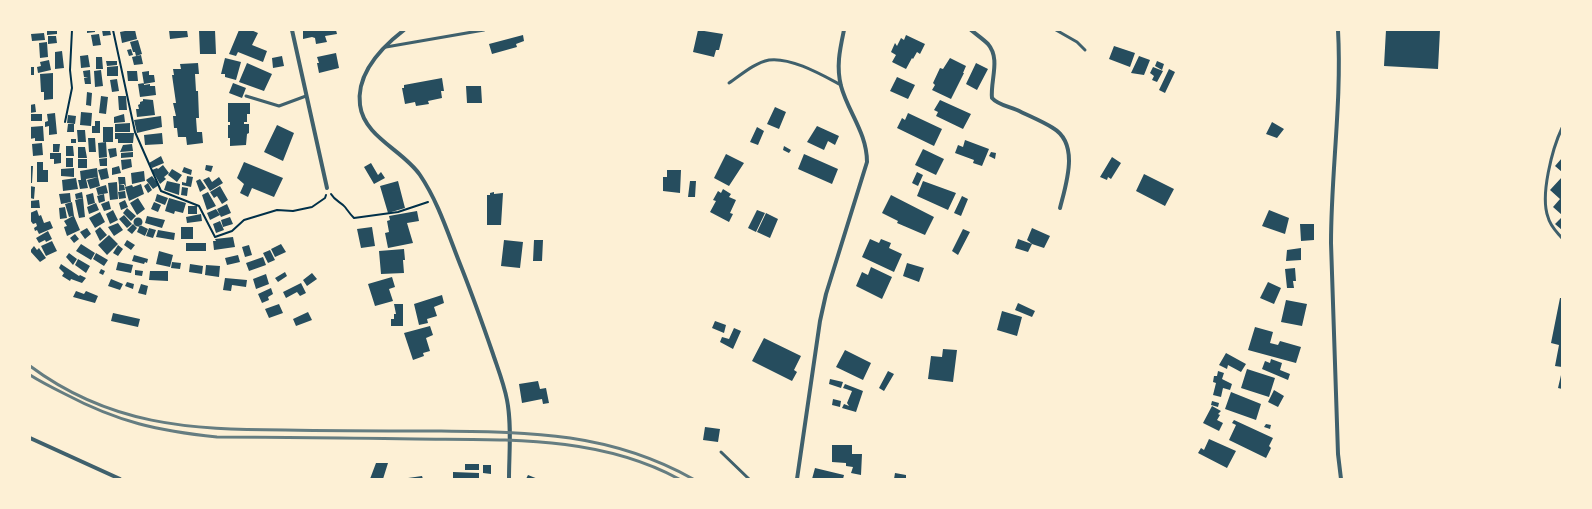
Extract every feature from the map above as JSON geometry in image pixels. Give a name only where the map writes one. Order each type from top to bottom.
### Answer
[{"type":"street","points":[[292,30],[327,188]]},
{"type":"street","points":[[404,30],[384,47],[364,76],[359,94],[360,106],[369,126],[419,173],[433,198],[478,310],[504,387],[508,413],[509,479]]},
{"type":"street","points":[[797,479],[820,321],[826,294],[867,162],[866,145],[841,85],[838,61],[844,30]]},
{"type":"street","points":[[971,30],[988,44],[993,52],[995,59],[992,98],[996,103],[1010,107],[1054,128],[1064,140],[1069,155],[1060,208]]},
{"type":"street","points":[[1338,30],[1339,99],[1331,208],[1331,243],[1338,454],[1341,479]]},
{"type":"street","points":[[30,438],[120,479]]},
{"type":"lane","points":[[384,47],[484,30]]},
{"type":"lane","points":[[1056,30],[1077,42],[1085,50]]},
{"type":"lane","points":[[729,84],[752,67],[769,60],[796,63],[841,85]]},
{"type":"lane","points":[[246,96],[279,106],[306,96]]},
{"type":"lane","points":[[1562,128],[1549,171],[1545,204],[1551,226],[1562,238]]},
{"type":"lane","points":[[721,452],[749,479]]},
{"type":"path","points":[[65,122],[72,88],[70,70],[72,30]]},
{"type":"path","points":[[113,30],[135,132],[161,191],[199,206],[215,236],[232,231],[244,220],[277,210],[293,211],[312,207],[325,198],[327,188]]},
{"type":"path","points":[[327,188],[334,200],[345,206],[354,218],[398,212],[421,205],[433,198]]},
{"type":"building","points":[[47,30],[57,30],[57,34],[47,35]]},
{"type":"building","points":[[87,30],[95,30],[95,32],[87,33]]},
{"type":"building","points":[[102,30],[110,30],[111,35],[103,36]]},
{"type":"building","points":[[135,30],[137,39],[122,43],[120,32]]},
{"type":"building","points":[[169,30],[187,30],[188,37],[170,39]]},
{"type":"building","points":[[199,30],[215,30],[216,54],[200,54]]},
{"type":"building","points":[[239,30],[251,30],[258,33],[252,45],[267,51],[263,62],[238,52],[236,56],[229,54]]},
{"type":"building","points":[[303,30],[336,30],[337,34],[325,36],[327,42],[316,44],[315,38],[312,37],[303,39]]},
{"type":"building","points":[[698,30],[723,34],[719,50],[716,50],[714,57],[693,52]]},
{"type":"building","points":[[1386,30],[1440,30],[1438,69],[1384,66]]},
{"type":"building","points":[[44,33],[45,40],[32,41],[31,34]]},
{"type":"building","points":[[99,34],[101,45],[93,46],[91,35]]},
{"type":"building","points":[[523,35],[524,41],[516,44],[517,47],[492,54],[489,44]]},
{"type":"building","points":[[906,35],[925,44],[920,54],[917,52],[906,69],[892,62],[896,55],[891,52],[895,43],[897,46],[901,38],[904,40]]},
{"type":"building","points":[[48,36],[56,36],[57,43],[48,44]]},
{"type":"building","points":[[138,40],[142,54],[136,56],[130,42]]},
{"type":"building","points":[[47,42],[48,57],[40,58],[39,43]]},
{"type":"building","points":[[1114,46],[1135,53],[1130,67],[1109,59]]},
{"type":"building","points":[[131,49],[133,55],[129,56],[127,50]]},
{"type":"building","points":[[62,51],[64,68],[55,69],[55,52]]},
{"type":"building","points":[[336,53],[339,68],[319,73],[317,63],[319,63],[317,57]]},
{"type":"building","points":[[88,55],[90,67],[81,68],[80,56]]},
{"type":"building","points":[[141,55],[143,64],[134,65],[132,57]]},
{"type":"building","points":[[282,56],[284,66],[273,68],[272,58]]},
{"type":"building","points":[[1139,56],[1150,60],[1144,75],[1131,73]]},
{"type":"building","points":[[96,57],[102,57],[103,69],[96,69]]},
{"type":"building","points":[[225,58],[241,62],[236,80],[225,77],[225,74],[221,74]]},
{"type":"building","points":[[950,58],[966,66],[951,99],[932,90],[935,85],[933,83],[940,68],[943,69]]},
{"type":"building","points":[[49,60],[51,70],[38,73],[37,67],[41,66],[40,62]]},
{"type":"building","points":[[106,61],[117,61],[117,65],[107,66]]},
{"type":"building","points":[[1157,61],[1164,64],[1162,70],[1155,66]]},
{"type":"building","points":[[198,63],[199,74],[195,74],[196,91],[198,91],[199,118],[196,118],[197,132],[202,132],[203,143],[187,145],[186,137],[178,137],[177,128],[174,128],[173,116],[176,116],[173,103],[176,103],[172,75],[174,75],[173,69],[181,69],[180,64]]},
{"type":"building","points":[[247,63],[272,74],[264,91],[239,82]]},
{"type":"building","points":[[976,63],[988,69],[977,90],[966,84]]},
{"type":"building","points":[[118,66],[118,76],[107,76],[107,67]]},
{"type":"building","points":[[30,67],[34,67],[34,75],[30,75]]},
{"type":"building","points":[[1153,67],[1163,71],[1157,82],[1152,80],[1154,76],[1150,73]]},
{"type":"building","points":[[1169,69],[1175,72],[1165,93],[1159,90]]},
{"type":"building","points":[[90,70],[91,84],[85,84],[84,78],[88,77],[84,77],[83,71]]},
{"type":"building","points":[[101,70],[103,86],[95,87],[94,71]]},
{"type":"building","points":[[127,71],[137,71],[138,81],[128,81]]},
{"type":"building","points":[[149,71],[149,75],[154,75],[155,82],[144,84],[142,72]]},
{"type":"building","points":[[53,73],[53,99],[44,100],[44,92],[41,92],[40,74]]},
{"type":"building","points":[[897,77],[915,85],[908,99],[890,91]]},
{"type":"building","points":[[442,78],[444,91],[441,91],[442,98],[428,101],[429,104],[416,106],[415,102],[405,104],[402,88],[404,88],[404,85]]},
{"type":"building","points":[[117,79],[119,91],[112,92],[110,80]]},
{"type":"building","points":[[144,83],[144,85],[150,84],[150,86],[155,86],[156,95],[140,97],[138,84]]},
{"type":"building","points":[[233,83],[246,88],[242,98],[229,93]]},
{"type":"building","points":[[466,86],[481,86],[482,103],[467,103]]},
{"type":"building","points":[[87,92],[92,93],[91,106],[86,105]]},
{"type":"building","points":[[101,96],[108,97],[106,114],[99,113]]},
{"type":"building","points":[[118,96],[126,96],[127,110],[119,110]]},
{"type":"building","points":[[143,99],[153,100],[155,115],[137,117],[136,109],[139,109],[138,105],[143,101]]},
{"type":"building","points":[[940,100],[971,114],[963,129],[936,116],[938,112],[934,110]]},
{"type":"building","points":[[228,103],[250,103],[250,114],[247,114],[247,122],[244,122],[244,124],[249,124],[249,133],[247,134],[246,145],[230,146],[230,138],[228,138],[228,125],[230,125],[230,122],[228,122]]},
{"type":"building","points":[[35,104],[36,112],[30,113],[30,105]]},
{"type":"building","points":[[775,107],[786,112],[779,129],[767,124]]},
{"type":"building","points":[[81,112],[92,113],[91,126],[80,125]]},
{"type":"building","points":[[55,113],[57,134],[49,135],[49,126],[45,127],[45,122],[48,121],[47,114]]},
{"type":"building","points":[[908,113],[942,129],[934,146],[897,128],[902,118],[905,120]]},
{"type":"building","points":[[31,114],[42,114],[42,121],[31,121]]},
{"type":"building","points":[[124,114],[125,122],[114,123],[114,117]]},
{"type":"building","points":[[68,115],[76,116],[75,124],[67,123]]},
{"type":"building","points":[[161,116],[162,127],[137,133],[134,120]]},
{"type":"building","points":[[95,121],[100,121],[100,133],[92,133],[92,126],[95,126]]},
{"type":"building","points":[[1272,122],[1284,129],[1277,138],[1266,134]]},
{"type":"building","points":[[130,123],[130,132],[115,132],[115,124]]},
{"type":"building","points":[[68,124],[74,124],[74,132],[67,132]]},
{"type":"building","points":[[277,125],[294,133],[283,161],[264,152]]},
{"type":"building","points":[[43,126],[44,141],[35,141],[35,138],[30,139],[30,127]]},
{"type":"building","points":[[817,126],[839,136],[835,145],[828,141],[824,150],[807,142]]},
{"type":"building","points":[[103,127],[113,127],[113,142],[103,142]]},
{"type":"building","points":[[757,127],[764,131],[758,145],[750,142]]},
{"type":"building","points":[[77,130],[85,130],[86,142],[78,142]]},
{"type":"building","points":[[115,133],[134,133],[133,143],[118,143],[118,139],[115,139]]},
{"type":"building","points":[[162,133],[163,144],[145,145],[144,135]]},
{"type":"building","points":[[88,138],[95,138],[96,152],[89,152]]},
{"type":"building","points":[[71,139],[76,139],[76,143],[71,143]]},
{"type":"building","points":[[965,140],[989,149],[982,166],[973,163],[974,160],[955,153],[958,145],[963,147]]},
{"type":"building","points":[[106,142],[107,157],[99,158],[98,143]]},
{"type":"building","points":[[42,143],[43,155],[33,156],[32,144]]},
{"type":"building","points":[[53,144],[60,144],[59,152],[53,152]]},
{"type":"building","points":[[132,144],[133,151],[120,152],[123,145]]},
{"type":"building","points":[[66,146],[73,146],[74,156],[66,156]]},
{"type":"building","points":[[784,146],[791,150],[789,153],[783,150]]},
{"type":"building","points":[[78,147],[85,147],[87,158],[78,158]]},
{"type":"building","points":[[116,148],[117,156],[110,158],[108,149]]},
{"type":"building","points":[[923,149],[944,159],[936,175],[915,165]]},
{"type":"building","points":[[133,152],[133,157],[121,158],[121,153]]},
{"type":"building","points":[[991,152],[996,153],[995,159],[989,156]]},
{"type":"building","points":[[50,153],[61,153],[61,163],[54,164],[54,159],[50,159]]},
{"type":"building","points":[[726,154],[744,163],[729,186],[714,178]]},
{"type":"building","points":[[804,154],[838,169],[832,184],[798,169]]},
{"type":"building","points":[[161,156],[164,163],[152,168],[149,163]]},
{"type":"building","points":[[1112,157],[1121,163],[1111,179],[1108,177],[1107,180],[1100,177]]},
{"type":"building","points":[[66,158],[73,158],[73,167],[66,167]]},
{"type":"building","points":[[107,158],[107,166],[100,166],[99,159]]},
{"type":"building","points":[[1562,158],[1562,172],[1555,166]]},
{"type":"building","points":[[78,159],[87,159],[87,168],[78,168]]},
{"type":"building","points":[[131,159],[132,167],[122,170],[121,160]]},
{"type":"building","points":[[37,162],[43,162],[43,170],[48,170],[48,182],[37,182]]},
{"type":"building","points":[[244,162],[283,178],[274,197],[252,188],[248,197],[240,193],[244,184],[237,178]]},
{"type":"building","points":[[371,163],[378,175],[381,172],[385,178],[374,184],[364,167]]},
{"type":"building","points":[[163,165],[169,173],[164,177],[166,179],[160,184],[152,170],[158,169]]},
{"type":"building","points":[[206,165],[213,166],[211,172],[205,170]]},
{"type":"building","points":[[30,166],[33,166],[32,183],[30,183]]},
{"type":"building","points":[[119,166],[121,173],[112,175],[112,168]]},
{"type":"building","points":[[184,167],[192,170],[191,175],[182,172]]},
{"type":"building","points":[[74,168],[74,177],[61,176],[61,169]]},
{"type":"building","points":[[97,168],[98,177],[86,179],[88,188],[80,189],[78,180],[81,180],[80,171]]},
{"type":"building","points":[[107,168],[109,178],[101,180],[98,170]]},
{"type":"building","points":[[172,169],[182,175],[177,182],[168,175]]},
{"type":"building","points":[[667,170],[681,170],[680,193],[663,191],[663,177],[667,177]]},
{"type":"building","points":[[144,171],[145,181],[132,184],[131,173]]},
{"type":"building","points":[[917,172],[923,175],[918,186],[912,183]]},
{"type":"building","points":[[1144,174],[1174,189],[1165,206],[1136,191]]},
{"type":"building","points":[[152,176],[159,185],[153,189],[146,180]]},
{"type":"building","points":[[187,176],[193,177],[191,187],[182,185],[182,182],[186,183]]},
{"type":"building","points":[[98,177],[100,186],[90,189],[87,180]]},
{"type":"building","points":[[118,177],[125,177],[126,187],[124,184],[119,185]]},
{"type":"building","points":[[209,177],[212,182],[219,177],[223,183],[210,191],[203,180]]},
{"type":"building","points":[[1562,177],[1562,215],[1553,207],[1560,199],[1550,190]]},
{"type":"building","points":[[76,178],[78,189],[63,191],[62,180]]},
{"type":"building","points":[[200,179],[206,188],[200,192],[196,181]]},
{"type":"building","points":[[167,181],[180,184],[179,195],[164,190]]},
{"type":"building","points":[[398,181],[405,208],[388,213],[380,186]]},
{"type":"building","points":[[690,181],[696,181],[695,197],[688,197]]},
{"type":"building","points":[[923,181],[956,193],[948,210],[917,196]]},
{"type":"building","points":[[117,182],[118,199],[110,200],[108,183]]},
{"type":"building","points":[[148,183],[152,190],[148,193],[144,186]]},
{"type":"building","points":[[141,184],[144,194],[129,201],[125,187],[132,185],[133,187]]},
{"type":"building","points":[[106,185],[108,193],[98,195],[96,188]]},
{"type":"building","points":[[119,185],[124,185],[125,190],[119,191]]},
{"type":"building","points":[[30,186],[35,187],[34,199],[30,198]]},
{"type":"building","points":[[220,186],[228,200],[222,204],[217,196],[214,198],[210,192]]},
{"type":"building","points":[[182,187],[188,188],[187,196],[181,195]]},
{"type":"building","points":[[723,189],[731,194],[729,197],[736,200],[730,213],[733,214],[729,222],[710,212],[716,201],[713,200],[718,191],[721,193]]},
{"type":"building","points":[[125,191],[126,198],[119,199],[118,192]]},
{"type":"building","points":[[82,192],[83,198],[76,199],[75,194]]},
{"type":"building","points":[[208,192],[216,206],[207,210],[202,195]]},
{"type":"building","points":[[494,192],[494,194],[503,193],[501,225],[487,225],[487,195]]},
{"type":"building","points":[[70,193],[71,202],[61,204],[59,194]]},
{"type":"building","points":[[93,193],[95,203],[88,205],[86,195]]},
{"type":"building","points":[[104,194],[105,201],[99,203],[97,196]]},
{"type":"building","points":[[157,194],[168,198],[165,205],[155,201]]},
{"type":"building","points":[[891,195],[934,217],[925,235],[897,223],[898,221],[882,213]]},
{"type":"building","points":[[962,196],[968,199],[961,216],[954,213]]},
{"type":"building","points":[[83,198],[85,217],[79,218],[75,200]]},
{"type":"building","points":[[138,198],[145,209],[137,215],[130,203]]},
{"type":"building","points":[[169,198],[186,203],[183,213],[175,211],[174,214],[165,211]]},
{"type":"building","points":[[39,200],[40,208],[30,208],[30,201]]},
{"type":"building","points":[[125,200],[128,207],[121,210],[119,203]]},
{"type":"building","points":[[109,201],[111,209],[104,211],[101,204]]},
{"type":"building","points":[[72,202],[74,216],[80,230],[67,236],[64,227],[67,226],[64,221],[73,216],[69,217],[65,204]]},
{"type":"building","points":[[154,202],[161,205],[158,212],[151,209]]},
{"type":"building","points":[[96,203],[99,210],[89,214],[87,207]]},
{"type":"building","points":[[227,204],[231,213],[221,217],[217,209]]},
{"type":"building","points":[[188,206],[197,206],[197,214],[188,214]]},
{"type":"building","points":[[65,207],[67,218],[60,219],[59,208]]},
{"type":"building","points":[[127,208],[136,216],[131,221],[123,213]]},
{"type":"building","points":[[216,209],[220,215],[210,220],[207,213]]},
{"type":"building","points":[[37,210],[44,223],[50,221],[53,228],[39,234],[34,228],[37,226],[36,223],[33,224],[30,220],[30,213]]},
{"type":"building","points":[[113,210],[118,220],[110,224],[106,214]]},
{"type":"building","points":[[757,210],[765,213],[756,232],[748,228]]},
{"type":"building","points":[[1269,210],[1289,218],[1285,234],[1262,226]]},
{"type":"building","points":[[417,211],[419,221],[407,223],[413,243],[388,248],[385,233],[389,232],[387,221],[390,220],[389,216]]},
{"type":"building","points":[[100,212],[105,222],[95,228],[89,218]]},
{"type":"building","points":[[766,213],[778,219],[770,238],[757,232]]},
{"type":"building","points":[[201,214],[202,221],[187,223],[186,217]]},
{"type":"building","points":[[124,215],[132,224],[127,228],[119,219]]},
{"type":"building","points":[[147,216],[165,220],[162,228],[145,223]]},
{"type":"building","points":[[230,217],[233,224],[223,227],[221,220]]},
{"type":"building","points":[[1562,217],[1562,230],[1555,224]]},
{"type":"building","points":[[136,218],[140,218],[142,222],[140,226],[136,226],[134,224],[134,220]]},
{"type":"building","points":[[220,221],[224,230],[216,233],[213,224]]},
{"type":"building","points":[[118,223],[123,230],[114,236],[108,227]]},
{"type":"building","points":[[133,224],[137,228],[132,234],[127,230]]},
{"type":"building","points":[[1300,224],[1314,224],[1314,240],[1301,241]]},
{"type":"building","points":[[140,225],[148,229],[145,236],[137,232]]},
{"type":"building","points":[[100,227],[107,235],[100,241],[95,231]]},
{"type":"building","points":[[181,227],[193,227],[193,239],[181,239]]},
{"type":"building","points":[[372,227],[375,246],[361,248],[357,229]]},
{"type":"building","points":[[87,228],[91,234],[85,239],[80,232]]},
{"type":"building","points":[[149,228],[156,230],[153,238],[146,236]]},
{"type":"building","points":[[1032,228],[1050,236],[1044,248],[1032,244],[1027,240]]},
{"type":"building","points":[[963,229],[970,232],[958,255],[952,251]]},
{"type":"building","points":[[158,230],[175,233],[174,240],[156,237]]},
{"type":"building","points":[[48,231],[52,239],[39,243],[36,238]]},
{"type":"building","points":[[75,234],[79,239],[74,243],[70,238]]},
{"type":"building","points":[[109,235],[118,244],[107,255],[98,245]]},
{"type":"building","points":[[233,237],[235,247],[214,250],[213,241],[216,241],[215,239]]},
{"type":"building","points":[[870,239],[879,243],[881,239],[891,243],[889,248],[902,254],[894,272],[862,257]]},
{"type":"building","points":[[1018,239],[1032,244],[1028,252],[1015,248]]},
{"type":"building","points":[[127,240],[135,245],[131,250],[124,245]]},
{"type":"building","points":[[504,240],[523,242],[520,268],[501,266]]},
{"type":"building","points":[[534,240],[543,240],[542,261],[533,261]]},
{"type":"building","points":[[52,241],[57,251],[46,256],[41,246]]},
{"type":"building","points":[[186,243],[206,243],[206,251],[186,251]]},
{"type":"building","points":[[81,244],[95,253],[91,260],[76,251]]},
{"type":"building","points":[[281,244],[286,252],[275,257],[271,249]]},
{"type":"building","points":[[118,245],[123,249],[118,256],[113,253]]},
{"type":"building","points":[[249,245],[252,255],[245,257],[242,247]]},
{"type":"building","points":[[34,246],[37,250],[39,248],[46,258],[40,262],[30,251]]},
{"type":"building","points":[[1301,248],[1301,260],[1286,261],[1287,250]]},
{"type":"building","points":[[404,249],[404,273],[381,274],[379,251]]},
{"type":"building","points":[[270,250],[275,260],[268,263],[263,253]]},
{"type":"building","points":[[159,251],[173,255],[170,267],[156,264]]},
{"type":"building","points":[[69,253],[77,259],[73,265],[66,257]]},
{"type":"building","points":[[96,253],[108,260],[104,266],[93,259]]},
{"type":"building","points":[[134,255],[148,259],[147,263],[145,262],[144,264],[132,261]]},
{"type":"building","points":[[238,255],[240,262],[227,265],[225,258]]},
{"type":"building","points":[[263,257],[266,265],[249,271],[246,263]]},
{"type":"building","points":[[78,259],[90,266],[86,273],[75,265]]},
{"type":"building","points":[[118,262],[133,265],[131,273],[116,270]]},
{"type":"building","points":[[172,262],[181,263],[180,269],[171,268]]},
{"type":"building","points":[[907,263],[924,268],[919,282],[903,276]]},
{"type":"building","points":[[61,264],[79,276],[80,275],[86,278],[82,283],[71,279],[70,281],[62,276],[64,273],[59,268]]},
{"type":"building","points":[[190,264],[203,266],[202,274],[189,272]]},
{"type":"building","points":[[206,265],[220,266],[219,277],[205,275]]},
{"type":"building","points":[[871,267],[892,277],[882,299],[856,286],[862,272],[868,275]]},
{"type":"building","points":[[1295,268],[1296,281],[1293,281],[1294,288],[1287,288],[1285,269]]},
{"type":"building","points":[[101,269],[105,271],[103,275],[99,273]]},
{"type":"building","points":[[135,270],[143,271],[142,276],[135,275]]},
{"type":"building","points":[[150,271],[168,271],[168,281],[149,280]]},
{"type":"building","points":[[285,272],[287,276],[278,282],[275,278]]},
{"type":"building","points":[[312,273],[317,279],[307,286],[303,280]]},
{"type":"building","points":[[266,274],[269,284],[256,289],[253,279]]},
{"type":"building","points":[[392,277],[395,287],[389,289],[393,301],[375,306],[368,284]]},
{"type":"building","points":[[225,278],[247,280],[246,287],[232,285],[231,291],[223,290]]},
{"type":"building","points":[[111,279],[123,284],[120,290],[108,286]]},
{"type":"building","points":[[127,282],[134,284],[133,289],[125,286]]},
{"type":"building","points":[[1268,282],[1281,288],[1274,304],[1260,298]]},
{"type":"building","points":[[301,283],[306,293],[300,296],[297,292],[286,298],[283,292]]},
{"type":"building","points":[[141,284],[148,286],[146,295],[138,293]]},
{"type":"building","points":[[271,288],[273,294],[268,297],[269,300],[262,303],[258,294]]},
{"type":"building","points":[[76,291],[84,294],[86,291],[98,296],[95,303],[73,297]]},
{"type":"building","points":[[442,295],[444,303],[434,307],[437,316],[427,319],[428,323],[419,325],[414,304]]},
{"type":"building","points":[[1560,298],[1562,298],[1562,367],[1555,366],[1559,345],[1551,343]]},
{"type":"building","points":[[1286,300],[1307,304],[1302,326],[1281,322]]},
{"type":"building","points":[[1018,303],[1035,311],[1032,317],[1015,310]]},
{"type":"building","points":[[279,304],[283,313],[269,318],[265,309]]},
{"type":"building","points":[[394,304],[403,304],[403,326],[391,326],[391,319],[394,319],[394,314],[396,314]]},
{"type":"building","points":[[1002,311],[1022,317],[1017,336],[997,330]]},
{"type":"building","points":[[308,312],[312,320],[296,326],[293,319]]},
{"type":"building","points":[[113,313],[140,319],[138,327],[111,321]]},
{"type":"building","points":[[715,321],[726,325],[724,333],[712,328]]},
{"type":"building","points":[[430,326],[433,335],[426,338],[430,351],[423,353],[424,356],[413,360],[404,333]]},
{"type":"building","points":[[1255,327],[1273,332],[1270,343],[1278,345],[1280,341],[1301,347],[1296,363],[1248,350]]},
{"type":"building","points":[[734,328],[741,331],[733,349],[720,342],[722,337],[729,339]]},
{"type":"building","points":[[764,338],[801,356],[794,370],[797,372],[792,381],[752,361]]},
{"type":"building","points":[[943,349],[957,350],[953,382],[928,379],[931,356],[942,357]]},
{"type":"building","points":[[845,350],[871,363],[863,380],[836,367]]},
{"type":"building","points":[[1226,353],[1246,364],[1241,372],[1228,365],[1227,369],[1219,365]]},
{"type":"building","points":[[1271,359],[1282,363],[1280,370],[1290,374],[1288,380],[1262,369],[1265,361],[1270,363]]},
{"type":"building","points":[[1247,369],[1275,378],[1269,397],[1241,388]]},
{"type":"building","points":[[888,371],[894,374],[884,391],[879,388]]},
{"type":"building","points":[[1218,371],[1224,373],[1222,379],[1232,384],[1230,390],[1223,388],[1221,397],[1213,395],[1216,383],[1213,382],[1214,376],[1217,376]]},
{"type":"building","points":[[1562,375],[1562,389],[1558,388]]},
{"type":"building","points":[[830,379],[843,382],[841,388],[829,384]]},
{"type":"building","points":[[538,381],[540,389],[546,388],[549,403],[543,404],[542,399],[522,403],[519,384]]},
{"type":"building","points":[[845,384],[863,391],[856,412],[842,408],[844,404],[849,406],[847,403],[852,391],[843,388]]},
{"type":"building","points":[[1274,390],[1284,396],[1278,407],[1268,402]]},
{"type":"building","points":[[1231,392],[1261,404],[1256,420],[1225,409]]},
{"type":"building","points":[[833,399],[841,401],[840,407],[832,405]]},
{"type":"building","points":[[1212,401],[1219,403],[1218,407],[1211,405]]},
{"type":"building","points":[[1212,406],[1221,411],[1218,414],[1220,415],[1217,420],[1223,423],[1219,431],[1203,423]]},
{"type":"building","points":[[1234,420],[1273,438],[1269,446],[1271,448],[1266,458],[1229,440],[1236,425],[1232,423]]},
{"type":"building","points":[[1266,424],[1271,425],[1270,429],[1264,427]]},
{"type":"building","points":[[705,427],[720,429],[718,442],[703,440]]},
{"type":"building","points":[[1209,439],[1236,451],[1227,468],[1198,453],[1201,448],[1204,450]]},
{"type":"building","points":[[832,445],[852,445],[852,454],[862,454],[861,475],[851,473],[853,467],[846,466],[846,463],[832,462]]},
{"type":"building","points":[[376,463],[388,463],[383,479],[370,479]]},
{"type":"building","points":[[465,464],[479,464],[479,470],[465,470]]},
{"type":"building","points":[[483,465],[491,465],[491,474],[483,473]]},
{"type":"building","points":[[815,468],[844,475],[843,479],[812,479]]},
{"type":"building","points":[[453,472],[479,473],[479,479],[453,479]]},
{"type":"building","points":[[895,473],[906,475],[906,479],[894,479]]},
{"type":"building","points":[[528,475],[538,479],[526,479]]},
{"type":"building","points":[[422,476],[423,479],[408,479],[408,478]]},
{"type":"railway","points":[[30,366],[60,386],[90,401],[120,412],[152,420],[183,425],[250,430],[470,431],[536,434],[599,443],[662,463],[693,479]]},
{"type":"railway","points":[[30,375],[84,404],[103,412],[139,424],[176,432],[217,437],[483,439],[550,443],[584,447],[616,454],[648,465],[679,479]]}]
